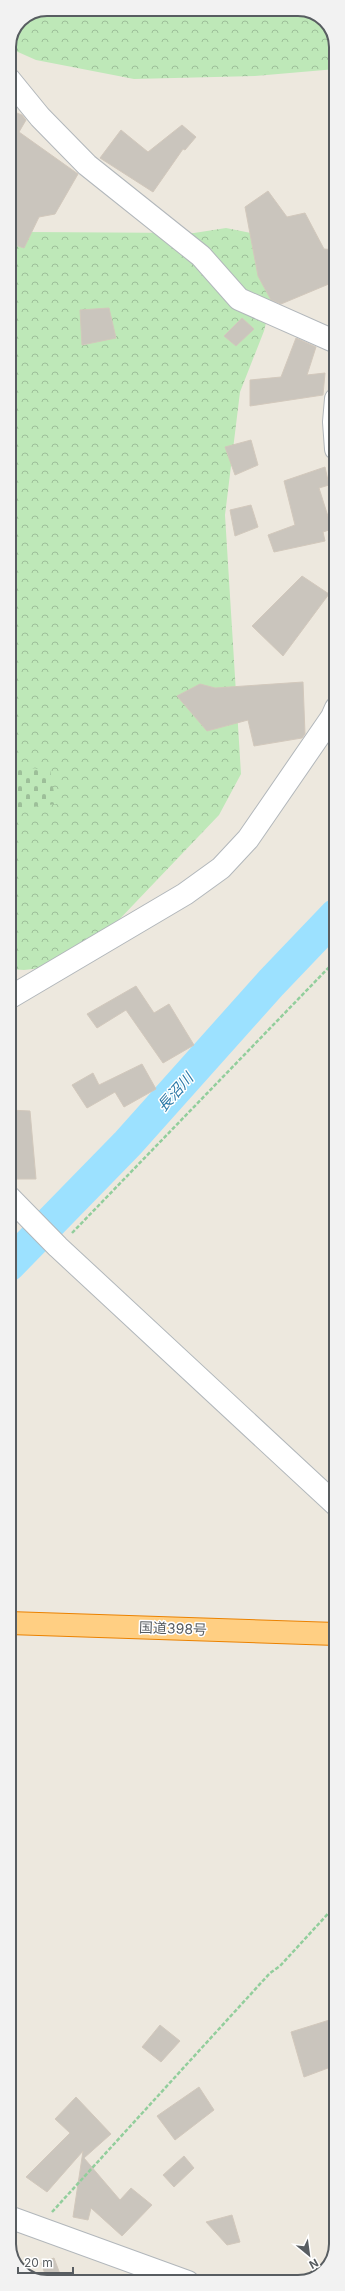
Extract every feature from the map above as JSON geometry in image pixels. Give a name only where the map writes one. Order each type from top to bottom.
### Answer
[{"type":"highway","name":"国道398号","points":[[16,1623],[329,1634]]},
{"type":"street","points":[[16,88],[40,117],[87,165],[200,256],[239,298],[329,339]]},
{"type":"street","points":[[16,994],[185,894],[221,868],[248,839],[329,721]]},
{"type":"street","points":[[16,1203],[58,1247],[329,1499]]},
{"type":"street","points":[[16,2219],[169,2275]]},
{"type":"path","points":[[58,1247],[329,967]]},
{"type":"path","points":[[38,2227],[265,1978],[280,1966],[329,1913]]},
{"type":"green space","points":[[47,16],[300,16],[310,18],[323,28],[329,43],[329,70],[255,76],[134,79],[36,60],[16,51],[18,35],[30,21],[35,18]]},
{"type":"green space","points":[[226,228],[251,233],[273,295],[264,331],[240,392],[225,515],[241,774],[219,815],[92,948],[60,966],[16,969],[16,231],[194,233]]},
{"type":"green space","points":[[16,767],[50,770],[56,804],[16,809]]},
{"type":"building","points":[[16,113],[22,115],[26,120],[19,132],[78,174],[55,214],[39,217],[24,248],[16,245]]},
{"type":"building","points":[[182,125],[196,137],[185,150],[183,149],[153,192],[100,158],[121,130],[148,152]]},
{"type":"building","points":[[268,191],[287,217],[305,213],[324,249],[329,249],[329,284],[281,304],[271,300],[258,276],[245,207]]},
{"type":"building","points":[[109,308],[116,338],[82,345],[80,310]]},
{"type":"building","points":[[242,318],[254,329],[236,346],[224,336]]},
{"type":"building","points":[[296,338],[316,347],[307,375],[325,373],[323,395],[250,406],[250,380],[281,377]]},
{"type":"building","points":[[251,440],[258,465],[235,475],[225,447]]},
{"type":"building","points":[[325,467],[329,485],[319,488],[329,520],[329,530],[323,532],[325,541],[274,552],[268,535],[295,525],[284,481]]},
{"type":"building","points":[[251,505],[258,527],[235,536],[230,510]]},
{"type":"building","points":[[302,576],[329,594],[283,656],[252,626]]},
{"type":"building","points":[[303,682],[305,734],[302,738],[254,746],[248,720],[207,731],[177,696],[200,684],[215,688]]},
{"type":"building","points":[[136,986],[154,1013],[169,1004],[194,1045],[163,1063],[126,1010],[97,1028],[87,1014]]},
{"type":"building","points":[[142,1064],[156,1089],[124,1107],[115,1092],[87,1108],[72,1085],[93,1073],[99,1085]]},
{"type":"building","points":[[16,1110],[30,1111],[36,1179],[16,1179]]},
{"type":"building","points":[[329,2020],[329,2068],[304,2077],[291,2032]]},
{"type":"building","points":[[160,2025],[180,2041],[161,2062],[142,2047]]},
{"type":"building","points":[[199,2087],[214,2110],[175,2140],[157,2116]]},
{"type":"building","points":[[76,2097],[111,2134],[84,2158],[120,2200],[131,2188],[152,2205],[122,2236],[91,2208],[88,2220],[73,2217],[83,2151],[47,2192],[26,2177],[70,2133],[55,2119]]},
{"type":"building","points":[[184,2156],[194,2168],[174,2187],[163,2175]]},
{"type":"building","points":[[232,2215],[240,2242],[227,2245],[206,2222]]},
{"type":"building","points":[[54,2258],[60,2275],[45,2275],[41,2263]]},
{"type":"waterway","name":"長沼川","points":[[16,1258],[128,1143],[271,983],[329,922]]}]
